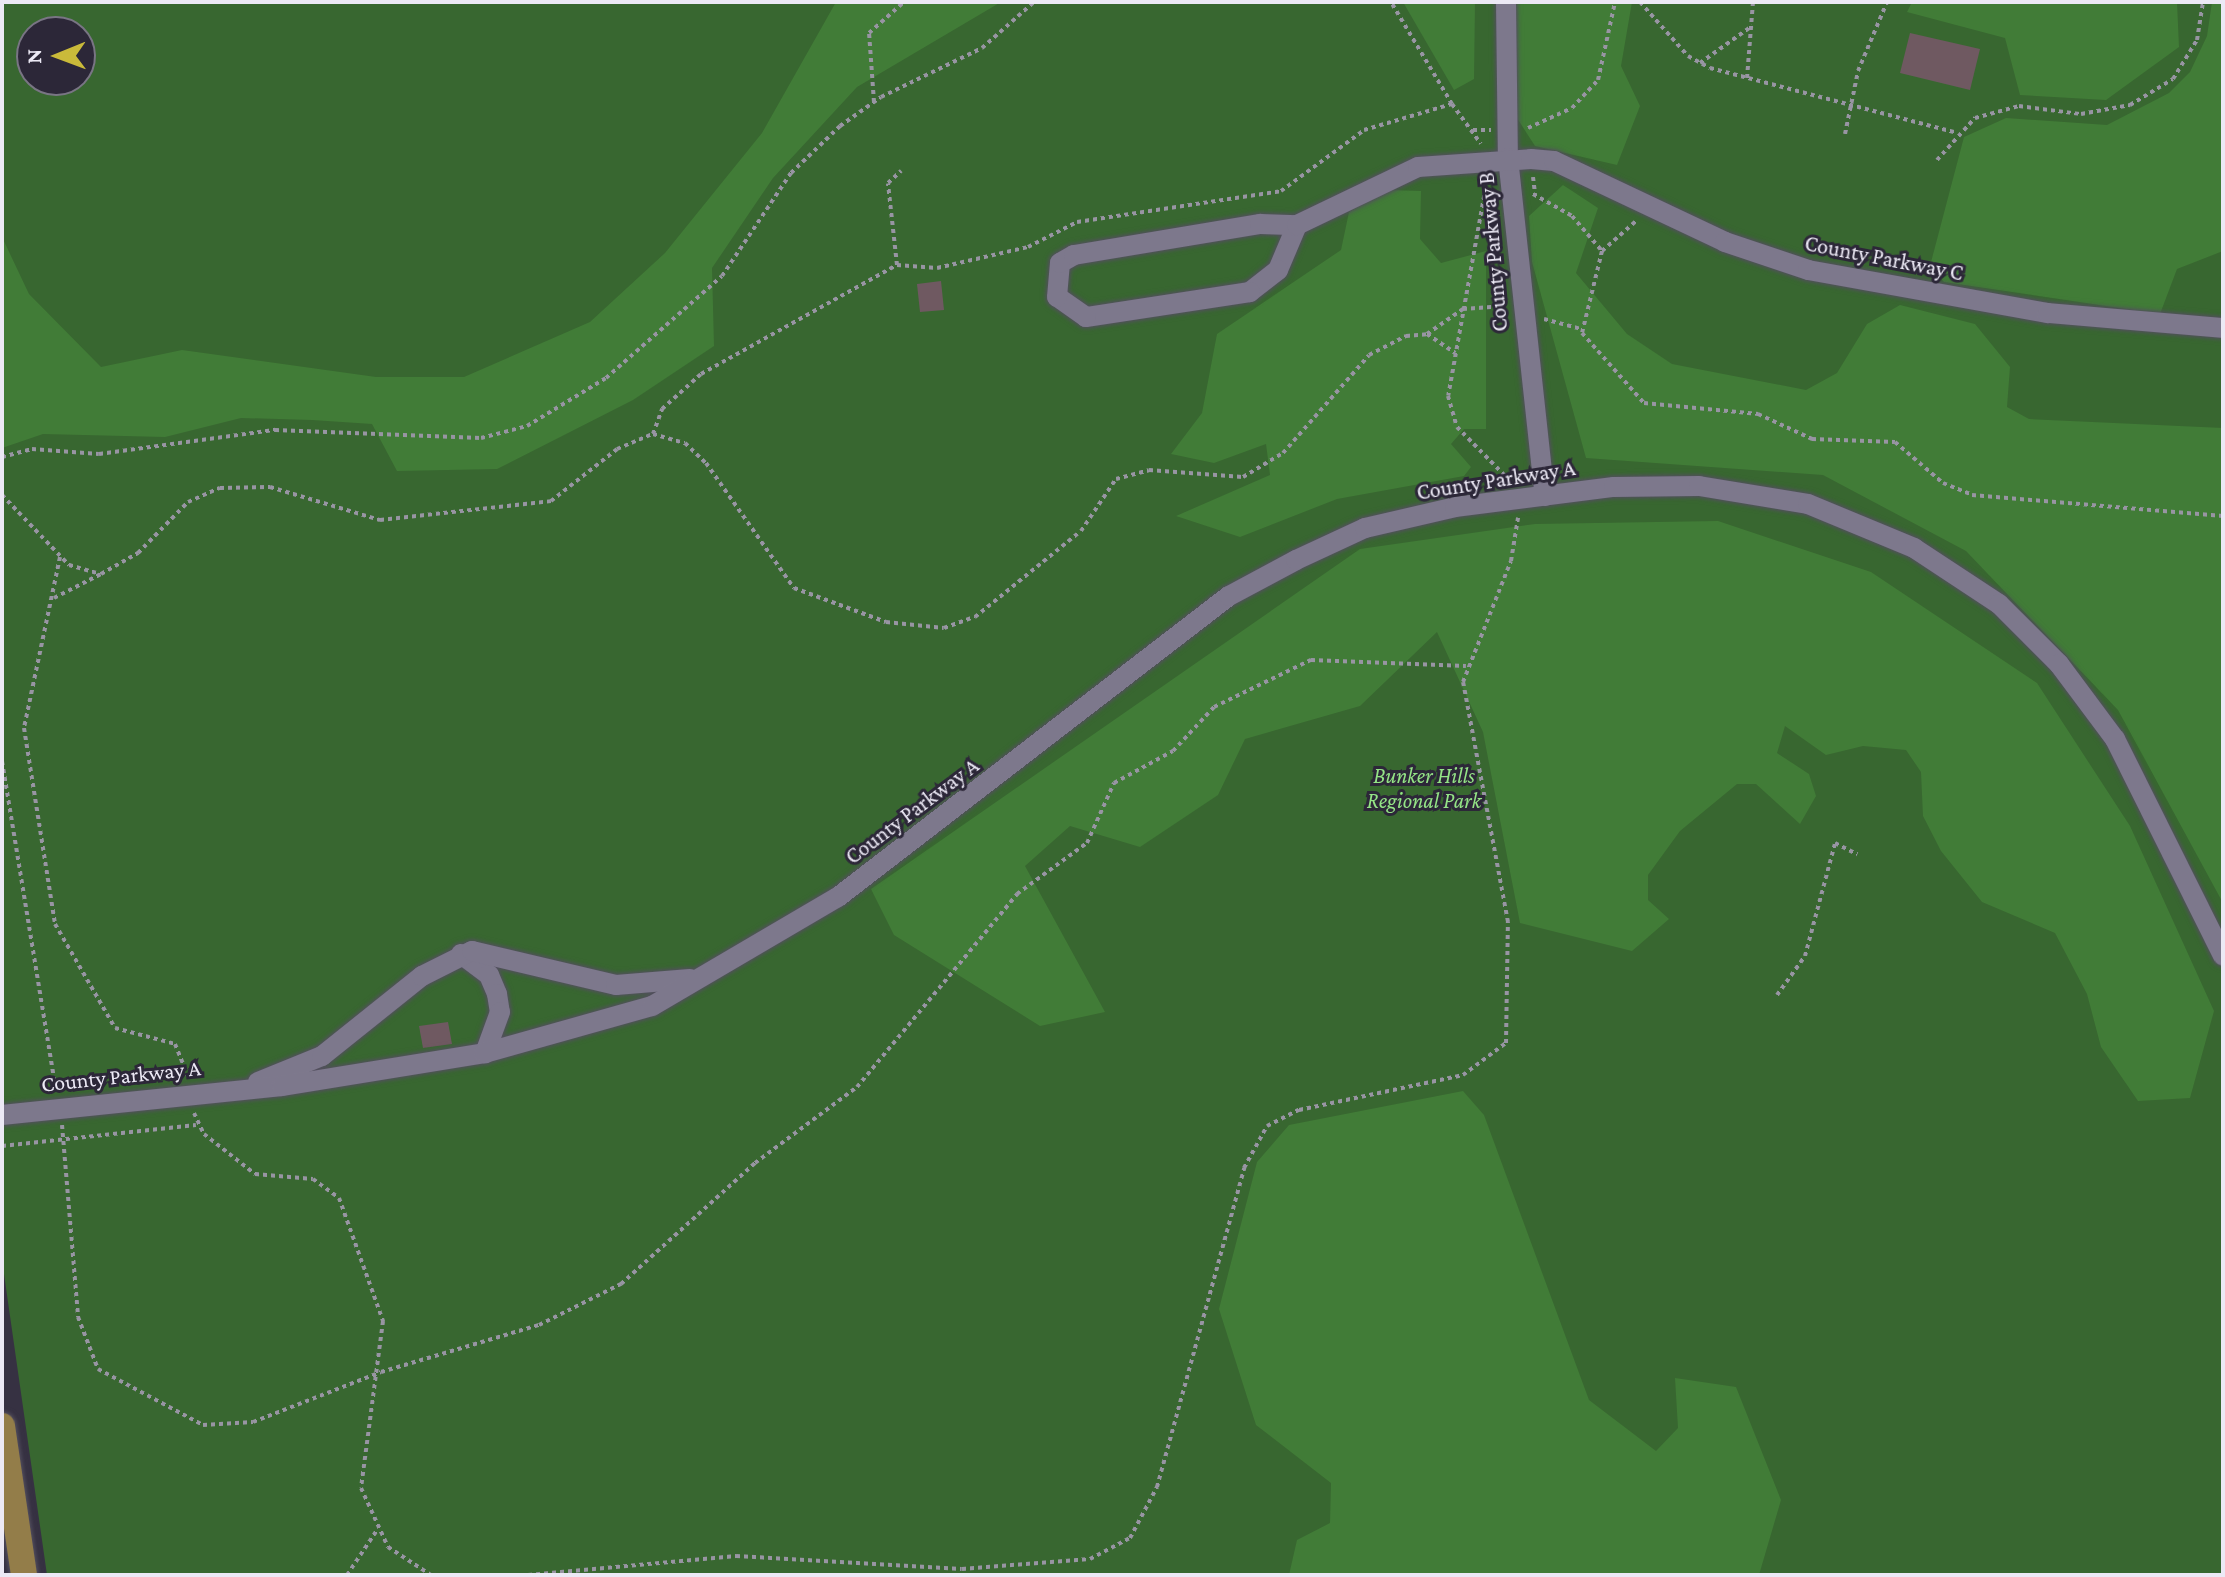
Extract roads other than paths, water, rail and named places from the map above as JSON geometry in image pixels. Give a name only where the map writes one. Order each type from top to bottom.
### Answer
[{"type":"main road","points":[[2,1426],[24,1575]]},
{"type":"street","name":"County Parkway B","points":[[1506,2],[1508,158],[1545,496]]},
{"type":"street","name":"County Parkway C","points":[[1297,225],[1418,167],[1508,158],[1554,161],[1650,209],[1761,256],[1866,284],[2135,324],[2223,328]]},
{"type":"street","points":[[1260,224],[1297,225],[1278,270],[1250,292],[1086,317],[1057,297],[1060,263],[1074,255],[1260,224]]},
{"type":"street","name":"County Parkway A","points":[[2,1115],[59,1106],[246,1087],[485,1053],[599,1026],[652,1006],[694,978],[838,897],[1229,596],[1365,528],[1545,496],[1699,486],[1808,504],[1863,523],[1958,573],[2059,664],[2115,739],[2223,956]]},
{"type":"street","points":[[461,954],[489,975],[497,994],[500,1012],[485,1053]]},
{"type":"street","name":"County Parkway A","points":[[246,1087],[322,1056],[461,954],[509,954],[616,985],[694,978]]},
{"type":"park label","name":"Bunker Hills Regional Park","points":[[1424,788]]}]
